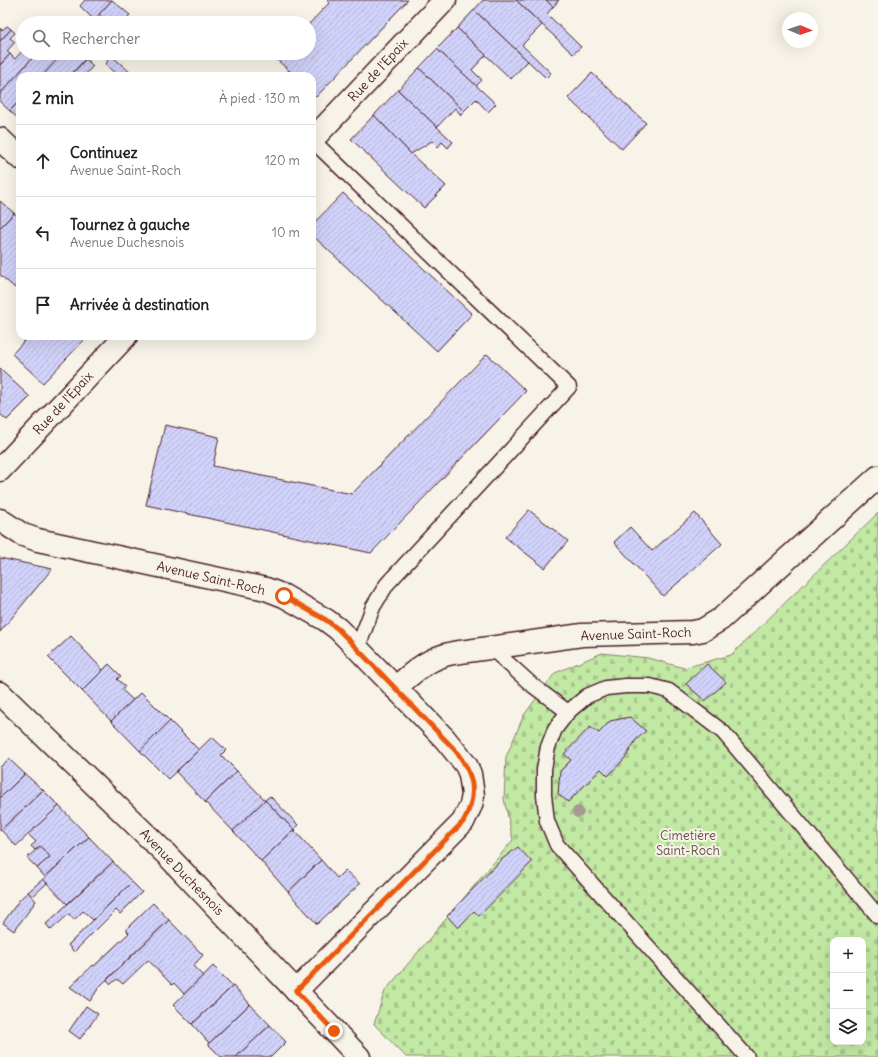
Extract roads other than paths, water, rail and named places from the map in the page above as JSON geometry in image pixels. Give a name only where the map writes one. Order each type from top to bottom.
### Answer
[{"type":"street","name":"Rue de l'Epaix","points":[[316,136],[445,0]]},
{"type":"street","points":[[0,139],[16,154]]},
{"type":"street","name":"Rue de l'Epaix","points":[[0,470],[122,340]]},
{"type":"street","name":"Avenue Saint-Roch","points":[[396,688],[425,664],[440,655],[582,635],[680,633],[703,630],[721,619],[878,477]]},
{"type":"street","name":"Avenue Saint-Roch","points":[[0,520],[24,534],[38,540],[245,584],[272,592],[294,601],[338,629],[454,749],[466,765],[470,774],[472,785],[471,804],[463,822],[296,991]]},
{"type":"street","name":"Avenue Duchesnois","points":[[0,693],[141,829],[359,1057]]},
{"type":"lane","points":[[316,144],[569,387],[387,584],[373,607],[360,639],[355,646]]},
{"type":"lane","points":[[490,647],[532,685],[568,712]]},
{"type":"lane","points":[[747,1057],[557,845],[547,822],[544,795],[544,769],[548,747],[555,729],[568,712],[587,696],[606,688],[650,686],[669,691],[723,732],[878,916]]},
{"type":"park label","name":"Cimetière Saint-Roch","points":[[688,842]]}]
